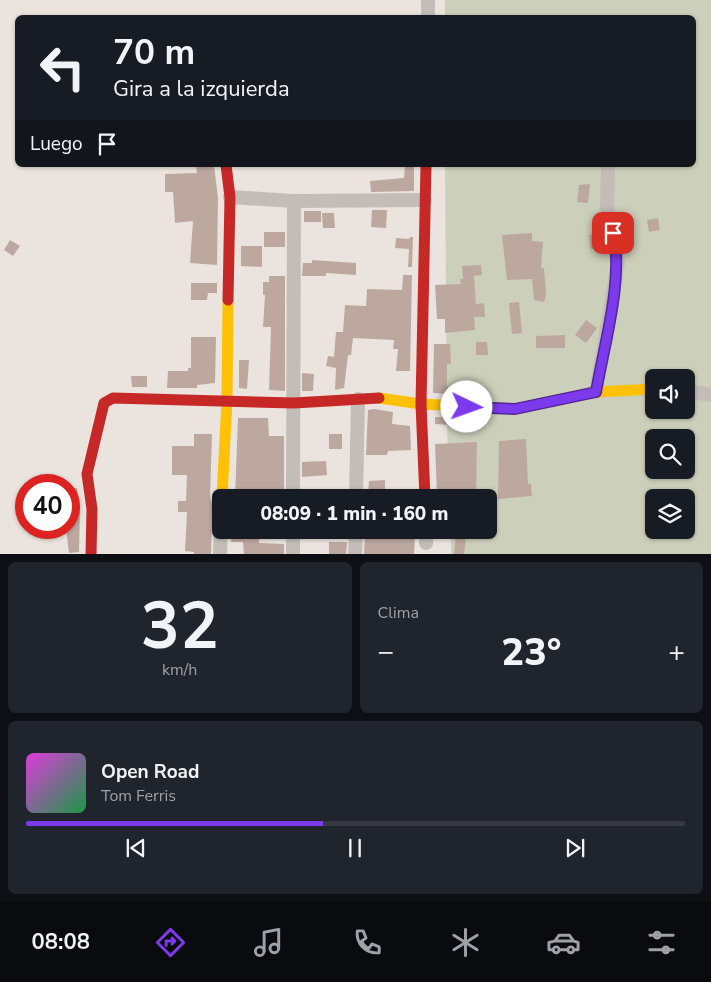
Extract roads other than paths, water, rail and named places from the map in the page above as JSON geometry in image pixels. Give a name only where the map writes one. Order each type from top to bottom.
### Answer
[{"type":"street","points":[[428,0],[428,15]]},
{"type":"street","points":[[222,489],[227,400],[230,197],[226,167]]},
{"type":"street","points":[[424,489],[421,404],[426,167]]},
{"type":"street","points":[[596,392],[618,263],[607,207],[608,167]]},
{"type":"street","points":[[230,197],[294,201],[425,200]]},
{"type":"street","points":[[293,489],[294,201]]},
{"type":"street","points":[[91,554],[92,509],[87,474],[104,403],[113,398],[294,403],[374,397],[421,404],[515,409],[596,392],[645,389]]},
{"type":"street","points":[[695,392],[711,394]]},
{"type":"street","points":[[356,489],[358,399]]},
{"type":"street","points":[[220,539],[220,554]]},
{"type":"street","points":[[293,539],[293,554]]},
{"type":"street","points":[[355,554],[356,539]]}]
